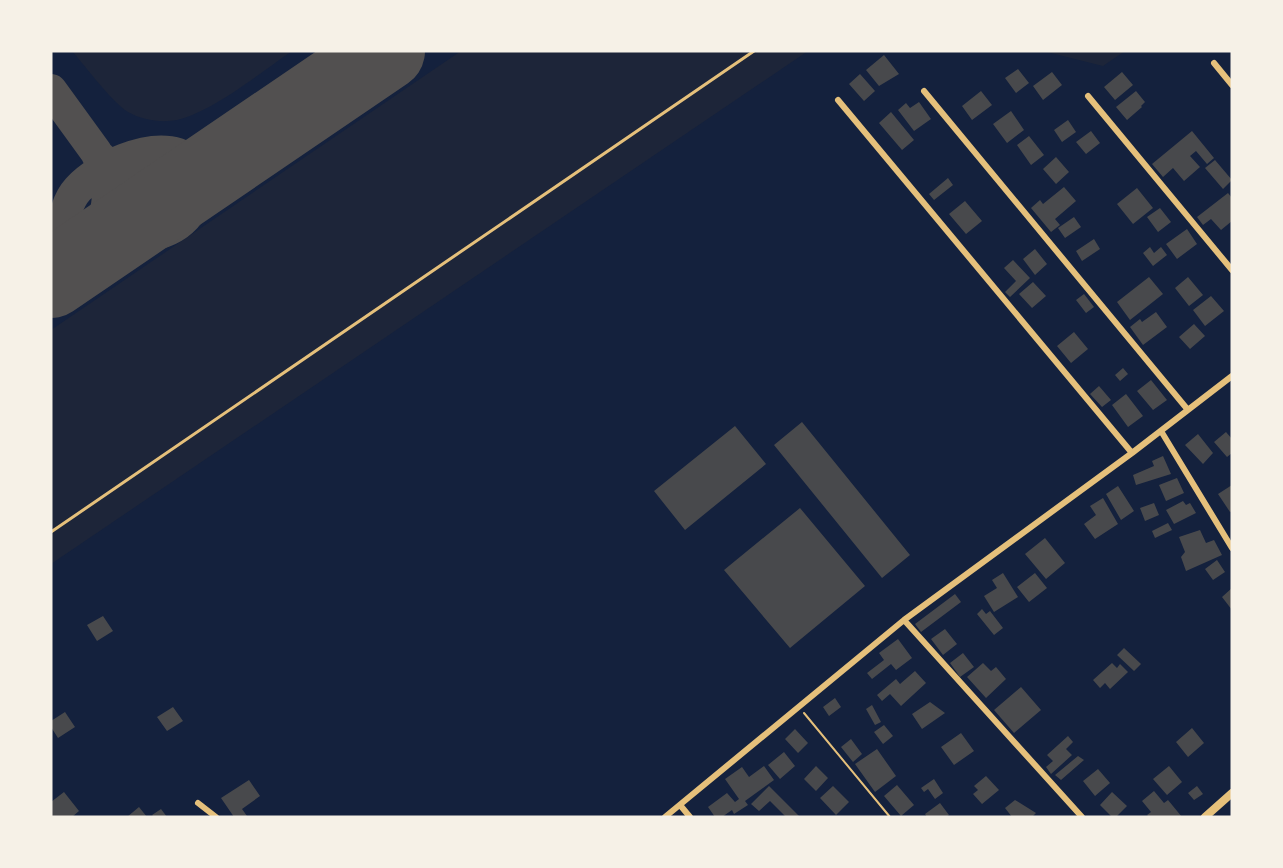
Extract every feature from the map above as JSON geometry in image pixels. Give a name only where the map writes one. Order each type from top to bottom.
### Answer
[{"type":"street","points":[[1214,63],[1232,85]]},
{"type":"street","points":[[924,91],[1188,410]]},
{"type":"street","points":[[1088,96],[1232,270]]},
{"type":"street","points":[[838,100],[1132,453]]},
{"type":"street","points":[[665,817],[904,620],[1132,453],[1232,376]]},
{"type":"street","points":[[1161,431],[1232,548]]},
{"type":"street","points":[[904,620],[1082,817]]},
{"type":"street","points":[[1205,817],[1232,793]]},
{"type":"street","points":[[198,803],[216,817]]},
{"type":"street","points":[[680,805],[690,817]]},
{"type":"lane","points":[[51,532],[754,51]]},
{"type":"path","points":[[799,707],[890,817]]},
{"type":"shaded area","points":[[72,51],[292,51],[221,100],[191,115],[165,121],[139,117],[128,112],[107,93]]},
{"type":"shaded area","points":[[461,51],[808,51],[51,564],[51,330]]},
{"type":"shaded area","points":[[1043,51],[1125,51],[1103,66]]},
{"type":"building","points":[[884,55],[899,74],[879,86],[866,70]]},
{"type":"building","points":[[1018,69],[1029,83],[1016,93],[1005,78]]},
{"type":"building","points":[[1052,72],[1062,85],[1043,100],[1033,86]]},
{"type":"building","points":[[1122,72],[1133,85],[1115,100],[1104,87]]},
{"type":"building","points":[[860,74],[875,91],[864,101],[849,84]]},
{"type":"building","points":[[981,91],[992,105],[972,120],[962,106]]},
{"type":"building","points":[[1136,91],[1145,102],[1127,120],[1116,107]]},
{"type":"building","points":[[919,102],[931,119],[914,131],[898,110],[906,103],[910,108]]},
{"type":"building","points":[[1011,111],[1024,130],[1007,143],[993,124]]},
{"type":"building","points":[[891,112],[914,140],[902,150],[879,123]]},
{"type":"building","points":[[1068,120],[1076,132],[1062,142],[1054,130]]},
{"type":"building","points":[[1091,131],[1100,143],[1086,154],[1076,142]]},
{"type":"building","points":[[1192,131],[1214,158],[1207,164],[1196,151],[1190,156],[1200,167],[1184,181],[1173,168],[1163,177],[1152,164]]},
{"type":"building","points":[[1029,136],[1044,155],[1031,165],[1017,145]]},
{"type":"building","points":[[1056,157],[1069,172],[1056,184],[1043,169]]},
{"type":"building","points":[[1215,160],[1232,180],[1223,189],[1205,168]]},
{"type":"building","points":[[948,178],[953,185],[934,200],[929,194]]},
{"type":"building","points":[[1064,187],[1076,201],[1055,219],[1060,225],[1051,232],[1031,208],[1040,200],[1043,204]]},
{"type":"building","points":[[1137,188],[1153,208],[1133,224],[1117,204]]},
{"type":"building","points":[[1228,193],[1232,198],[1232,221],[1221,230],[1211,219],[1203,225],[1197,217]]},
{"type":"building","points":[[965,201],[982,221],[966,234],[949,214]]},
{"type":"building","points":[[1160,208],[1171,222],[1158,232],[1147,217]]},
{"type":"building","points":[[1074,217],[1081,227],[1065,238],[1058,228]]},
{"type":"building","points":[[1187,229],[1197,244],[1177,259],[1166,244]]},
{"type":"building","points":[[1094,239],[1100,249],[1082,261],[1076,251]]},
{"type":"building","points":[[1150,247],[1154,253],[1161,247],[1167,255],[1153,266],[1143,253]]},
{"type":"building","points":[[1035,249],[1047,264],[1035,275],[1023,259]]},
{"type":"building","points":[[1013,260],[1030,278],[1010,297],[1005,292],[1016,281],[1004,268]]},
{"type":"building","points":[[1149,277],[1163,294],[1130,320],[1117,302]]},
{"type":"building","points":[[1188,277],[1203,295],[1189,306],[1175,288]]},
{"type":"building","points":[[1033,282],[1046,296],[1032,308],[1019,294]]},
{"type":"building","points":[[1084,294],[1094,307],[1086,313],[1076,300]]},
{"type":"building","points":[[1211,296],[1224,311],[1205,326],[1193,310]]},
{"type":"building","points":[[1156,312],[1167,327],[1143,345],[1130,327],[1140,319],[1142,322]]},
{"type":"building","points":[[1194,324],[1205,336],[1190,349],[1179,337]]},
{"type":"building","points":[[1074,332],[1088,349],[1071,363],[1057,346]]},
{"type":"building","points":[[1123,368],[1128,374],[1120,381],[1115,375]]},
{"type":"building","points":[[1151,380],[1167,400],[1153,410],[1137,391]]},
{"type":"building","points":[[1099,386],[1111,400],[1102,407],[1090,394]]},
{"type":"building","points":[[1126,394],[1143,416],[1128,427],[1112,405]]},
{"type":"building","points":[[802,422],[910,555],[882,578],[774,445]]},
{"type":"building","points":[[735,426],[766,464],[685,530],[654,491]]},
{"type":"building","points":[[1226,432],[1232,439],[1232,453],[1227,457],[1214,442]]},
{"type":"building","points":[[1198,434],[1213,453],[1203,464],[1185,445]]},
{"type":"building","points":[[1163,456],[1171,474],[1136,485],[1133,475],[1154,466],[1152,461]]},
{"type":"building","points":[[1177,478],[1184,493],[1166,501],[1159,485]]},
{"type":"building","points":[[1232,485],[1232,511],[1230,512],[1218,494]]},
{"type":"building","points":[[1118,486],[1134,511],[1121,520],[1106,494]]},
{"type":"building","points":[[1103,498],[1118,524],[1095,539],[1084,524],[1096,515],[1090,506]]},
{"type":"building","points":[[1183,501],[1186,505],[1190,503],[1196,513],[1174,524],[1166,510]]},
{"type":"building","points":[[1154,503],[1159,515],[1145,521],[1140,508]]},
{"type":"building","points":[[800,508],[865,586],[790,648],[724,570]]},
{"type":"building","points":[[1168,523],[1172,530],[1155,538],[1152,531]]},
{"type":"building","points":[[1200,530],[1206,543],[1214,540],[1222,555],[1186,571],[1181,557],[1185,552],[1179,537]]},
{"type":"building","points":[[1045,538],[1065,563],[1046,579],[1025,554]]},
{"type":"building","points":[[1217,560],[1225,572],[1213,580],[1205,569]]},
{"type":"building","points":[[1003,573],[1018,597],[994,612],[984,596],[997,588],[992,580]]},
{"type":"building","points":[[1035,573],[1047,588],[1029,602],[1017,587]]},
{"type":"building","points":[[1232,588],[1232,610],[1222,597]]},
{"type":"building","points":[[955,594],[961,602],[921,632],[915,624]]},
{"type":"building","points":[[982,609],[986,614],[990,611],[1003,628],[994,635],[977,614]]},
{"type":"building","points":[[103,616],[113,631],[97,641],[87,625]]},
{"type":"building","points":[[945,629],[957,644],[943,655],[931,639]]},
{"type":"building","points":[[898,639],[912,658],[896,670],[891,664],[872,679],[867,673],[884,660],[879,653]]},
{"type":"building","points":[[1124,648],[1141,664],[1134,671],[1117,655]]},
{"type":"building","points":[[963,653],[974,667],[960,677],[950,663]]},
{"type":"building","points":[[983,663],[991,671],[996,667],[1006,679],[986,698],[967,677]]},
{"type":"building","points":[[1112,663],[1117,668],[1120,664],[1128,672],[1110,689],[1105,683],[1100,688],[1093,680]]},
{"type":"building","points":[[915,671],[926,683],[901,706],[890,694],[882,701],[877,695],[896,679],[900,684]]},
{"type":"building","points":[[1021,687],[1041,710],[1014,733],[994,710]]},
{"type":"building","points":[[835,698],[841,707],[829,716],[823,707]]},
{"type":"building","points":[[930,702],[945,713],[922,729],[912,714]]},
{"type":"building","points":[[872,705],[881,722],[875,725],[866,709]]},
{"type":"building","points":[[173,707],[183,721],[167,731],[157,717]]},
{"type":"building","points":[[65,712],[75,727],[58,738],[51,727],[51,721]]},
{"type":"building","points":[[884,725],[893,736],[883,744],[874,732]]},
{"type":"building","points":[[1192,728],[1204,743],[1188,757],[1176,742]]},
{"type":"building","points":[[795,729],[808,743],[798,753],[785,739]]},
{"type":"building","points":[[961,733],[974,751],[954,765],[941,747]]},
{"type":"building","points":[[1068,736],[1073,742],[1066,749],[1072,755],[1051,774],[1046,767],[1053,761],[1047,755]]},
{"type":"building","points":[[851,739],[862,754],[853,762],[841,747]]},
{"type":"building","points":[[877,749],[896,776],[875,792],[855,764]]},
{"type":"building","points":[[784,752],[795,766],[780,779],[768,765]]},
{"type":"building","points":[[1078,756],[1084,760],[1061,780],[1055,775]]},
{"type":"building","points":[[764,766],[774,780],[745,801],[748,805],[734,814],[732,810],[722,817],[715,817],[708,807],[727,793],[735,802],[739,799],[725,779],[742,767],[749,777]]},
{"type":"building","points":[[816,766],[828,778],[816,791],[804,779]]},
{"type":"building","points":[[1169,766],[1182,782],[1167,795],[1153,779]]},
{"type":"building","points":[[1098,769],[1110,783],[1095,796],[1083,781]]},
{"type":"building","points":[[986,776],[999,790],[982,804],[973,794],[978,790],[974,786]]},
{"type":"building","points":[[934,779],[943,793],[935,799],[928,789],[924,792],[921,788]]},
{"type":"building","points":[[249,780],[260,796],[242,809],[247,816],[234,817],[221,798]]},
{"type":"building","points":[[897,785],[914,805],[901,816],[884,796]]},
{"type":"building","points":[[769,786],[800,817],[786,817],[770,801],[759,811],[751,804]]},
{"type":"building","points":[[833,786],[849,802],[836,815],[820,798]]},
{"type":"building","points":[[1197,786],[1203,794],[1194,800],[1188,793]]},
{"type":"building","points":[[1154,791],[1164,803],[1168,800],[1182,817],[1149,817],[1147,815],[1151,812],[1142,801]]},
{"type":"building","points":[[64,792],[79,811],[72,817],[51,817],[51,802]]},
{"type":"building","points":[[1112,792],[1127,806],[1116,817],[1112,817],[1100,805]]},
{"type":"building","points":[[1015,800],[1036,813],[1032,817],[1012,817],[1005,808]]},
{"type":"building","points":[[940,803],[949,815],[927,817],[925,814]]},
{"type":"building","points":[[139,807],[147,817],[127,817]]},
{"type":"building","points":[[161,809],[167,817],[152,815]]},
{"type":"taxiway","points":[[51,90],[96,152],[106,180],[108,193],[104,217],[85,255]]},
{"type":"taxiway","points":[[51,270],[59,250],[67,208],[78,189],[98,173],[124,160],[152,152],[178,154],[196,167],[199,177],[197,198],[186,217],[178,224],[158,234],[116,241],[96,248]]},
{"type":"taxiway","points":[[100,157],[111,168],[123,175],[146,183],[171,183],[200,177]]},
{"type":"runway","points":[[51,279],[386,51]]}]
